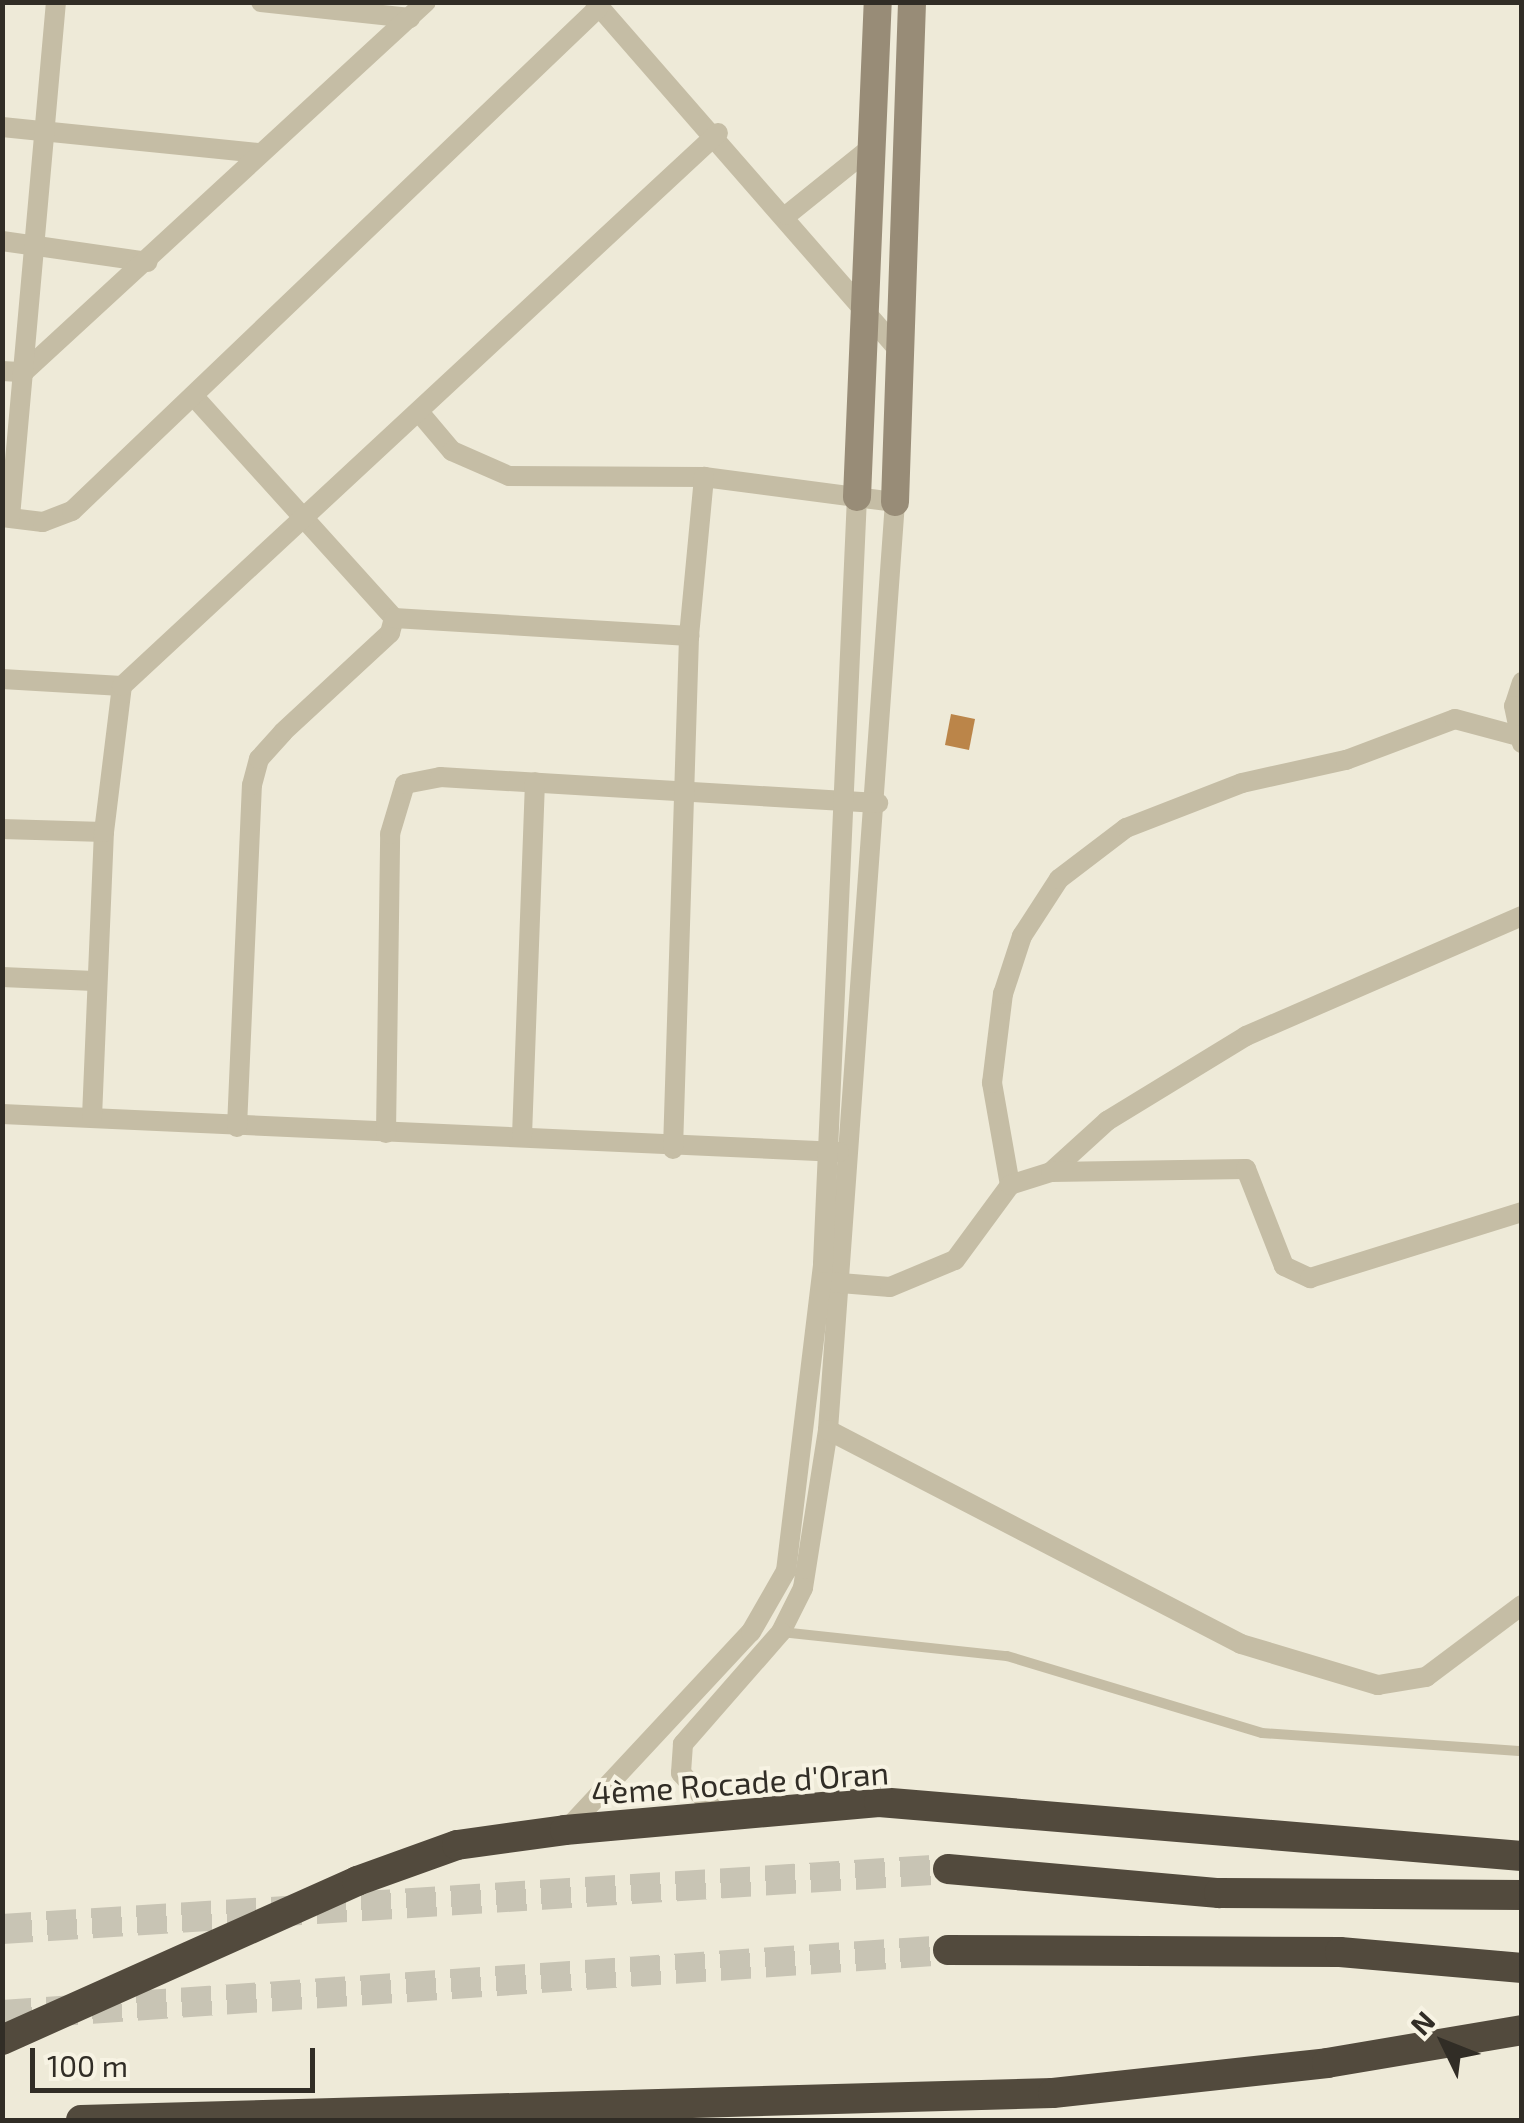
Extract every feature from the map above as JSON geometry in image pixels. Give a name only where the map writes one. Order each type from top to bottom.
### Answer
[{"type":"highway","name":"4ème Rocade d'Oran","points":[[2,2040],[357,1882],[458,1845],[565,1830],[879,1802],[1522,1856]]},
{"type":"highway","points":[[948,1870],[1220,1893],[1522,1895]]},
{"type":"highway","points":[[948,1950],[1340,1952],[1522,1968]]},
{"type":"highway","points":[[81,2120],[656,2112],[1053,2092],[1328,2063],[1522,2030]]},
{"type":"main road","points":[[856,497],[871,318],[878,2]]},
{"type":"main road","points":[[895,502],[912,2]]},
{"type":"street","points":[[56,2],[32,243],[24,372],[6,517],[43,522],[72,510],[197,400],[597,5],[718,134],[900,352]]},
{"type":"street","points":[[261,2],[410,18]]},
{"type":"street","points":[[2,371],[24,372],[426,2]]},
{"type":"street","points":[[2,127],[258,153]]},
{"type":"street","points":[[92,1117],[94,982],[104,832],[122,686],[718,134]]},
{"type":"street","points":[[787,215],[874,145]]},
{"type":"street","points":[[2,240],[147,262]]},
{"type":"street","points":[[197,400],[308,513],[394,618],[689,636]]},
{"type":"street","points":[[419,412],[452,451],[493,472],[704,477],[895,502],[878,803],[838,1152]]},
{"type":"street","points":[[673,1149],[689,793],[689,636],[704,477]]},
{"type":"street","points":[[718,1814],[681,1773],[683,1744],[776,1638],[803,1588],[828,1430],[856,497]]},
{"type":"street","points":[[237,1128],[258,759],[390,632],[394,618]]},
{"type":"street","points":[[2,678],[122,686]]},
{"type":"street","points":[[1010,1185],[992,1082],[1003,994],[1022,936],[1059,879],[1126,828],[1242,783],[1346,760],[1455,719],[1520,739],[1522,682]]},
{"type":"street","points":[[386,1133],[393,805],[405,784],[423,778],[535,782],[878,803]]},
{"type":"street","points":[[522,1136],[535,782]]},
{"type":"street","points":[[2,829],[104,832]]},
{"type":"street","points":[[1050,1172],[1107,1121],[1246,1036],[1522,916]]},
{"type":"street","points":[[2,978],[94,982]]},
{"type":"street","points":[[2,1114],[237,1128],[522,1136],[673,1149],[838,1152]]},
{"type":"street","points":[[831,1283],[890,1288],[955,1260],[1010,1185],[1050,1172],[1246,1169],[1284,1266],[1310,1278],[1522,1212]]},
{"type":"street","points":[[565,1830],[751,1632],[786,1570],[831,1283]]},
{"type":"street","points":[[828,1430],[1241,1644],[1362,1682],[1412,1684],[1522,1605]]},
{"type":"street","points":[[751,1632],[776,1638]]},
{"type":"lane","points":[[776,1638],[1008,1656],[1262,1733],[1522,1751]]},
{"type":"building","points":[[951,714],[975,719],[969,750],[945,745]]},
{"type":"tunnel","points":[[2,1929],[948,1869]]},
{"type":"tunnel","points":[[2,2015],[948,1950]]}]
